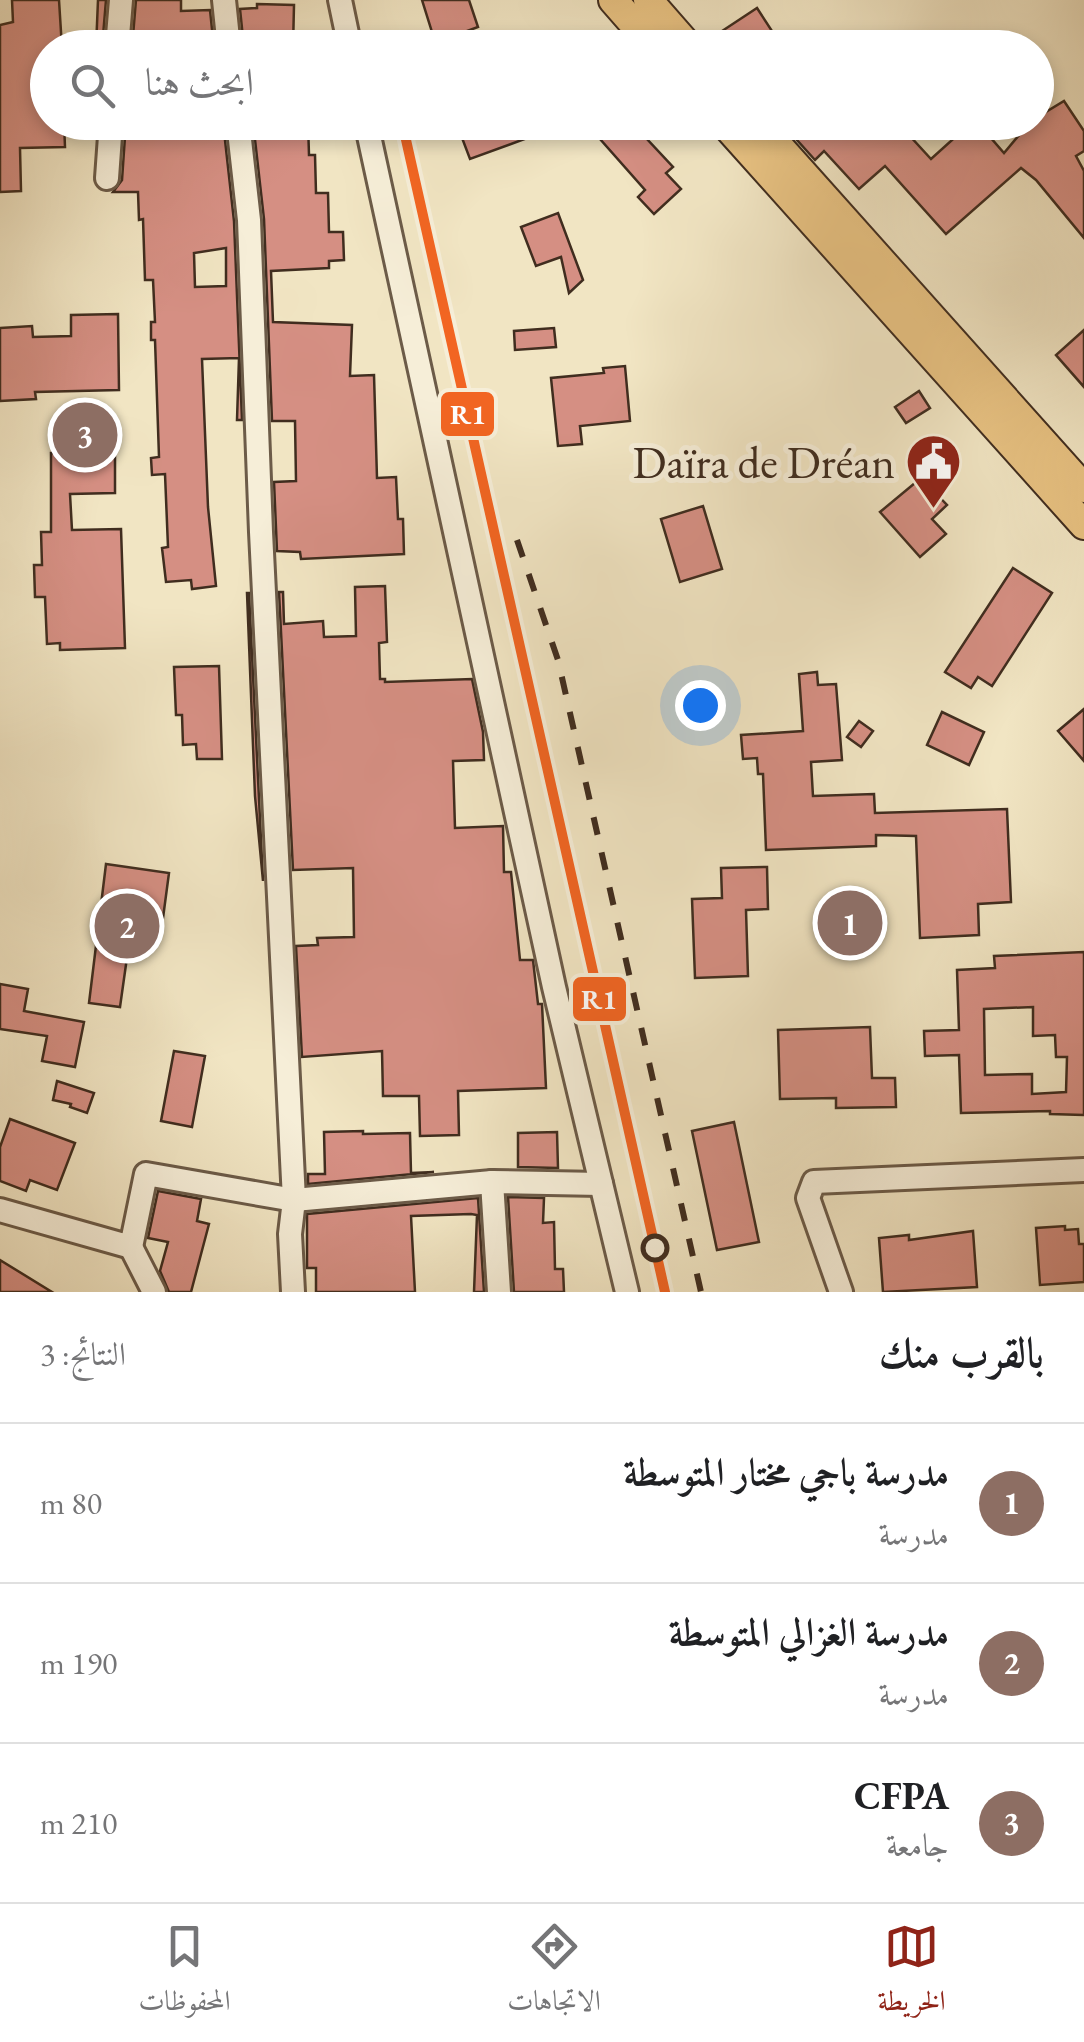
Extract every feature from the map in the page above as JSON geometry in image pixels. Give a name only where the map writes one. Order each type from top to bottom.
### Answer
[{"type":"main road","points":[[613,0],[640,30]]},
{"type":"main road","points":[[648,0],[674,30]]},
{"type":"main road","points":[[739,140],[1084,525]]},
{"type":"main road","points":[[774,140],[1080,476]]},
{"type":"street","points":[[118,30],[121,0]]},
{"type":"street","points":[[224,0],[228,30]]},
{"type":"street","points":[[340,0],[346,30]]},
{"type":"street","points":[[107,178],[110,140]]},
{"type":"street","points":[[240,140],[249,220],[294,1200],[290,1234],[293,1292]]},
{"type":"street","points":[[370,140],[554,987],[626,1292]]},
{"type":"street","points":[[841,1292],[808,1198],[810,1186],[825,1179],[1084,1170]]},
{"type":"street","points":[[154,1292],[131,1247],[146,1174],[294,1200],[492,1182],[601,1184]]},
{"type":"street","points":[[492,1182],[499,1292]]},
{"type":"street","points":[[0,1210],[131,1247]]},
{"type":"building","points":[[12,0],[59,0],[61,30],[30,30],[30,140],[65,140],[65,147],[20,148],[21,191],[0,192],[0,25],[13,22]]},
{"type":"building","points":[[98,0],[106,0],[104,30],[97,30]]},
{"type":"building","points":[[136,0],[181,0],[181,11],[210,10],[212,30],[134,30]]},
{"type":"building","points":[[422,0],[469,0],[478,27],[431,30]]},
{"type":"building","points":[[257,4],[294,5],[293,30],[242,30],[240,9],[257,8]]},
{"type":"building","points":[[757,8],[771,30],[724,30]]},
{"type":"building","points":[[1064,101],[1084,131],[1084,151],[1076,156],[1084,171],[1084,238],[1036,180],[1021,168],[946,234],[885,166],[859,189],[824,151],[815,160],[797,140],[914,140],[931,159],[952,140],[993,140],[1004,153],[1015,140],[1054,140],[1054,107]]},
{"type":"building","points":[[125,140],[225,140],[234,221],[242,420],[237,420],[239,358],[202,359],[208,507],[216,586],[192,589],[191,580],[166,582],[162,548],[168,547],[165,474],[152,475],[151,458],[159,457],[155,340],[151,340],[151,322],[155,322],[153,280],[145,280],[138,192],[113,192],[122,180]],"holes":[[[226,248],[226,286],[195,287],[194,253]]]},
{"type":"building","points":[[255,140],[309,140],[309,155],[315,155],[316,193],[328,193],[329,232],[343,232],[344,260],[329,261],[329,268],[271,271],[273,322],[352,325],[350,376],[374,375],[377,478],[396,477],[404,554],[301,559],[300,552],[277,551],[274,482],[296,481],[295,421],[272,421],[264,219]]},
{"type":"building","points":[[463,140],[522,140],[470,159]]},
{"type":"building","points":[[601,140],[648,140],[673,167],[666,173],[681,189],[654,214],[638,197],[645,190]]},
{"type":"building","points":[[558,213],[583,280],[569,293],[561,257],[536,266],[521,227]]},
{"type":"building","points":[[118,314],[119,390],[35,392],[36,399],[0,401],[0,328],[32,326],[33,337],[71,336],[71,315]]},
{"type":"building","points":[[554,328],[556,347],[515,350],[514,331]]},
{"type":"building","points":[[1084,330],[1084,387],[1056,355]]},
{"type":"building","points":[[625,366],[630,421],[580,426],[582,444],[558,446],[551,378],[604,373],[603,368]]},
{"type":"building","points":[[919,391],[930,408],[906,423],[895,407]]},
{"type":"building","points":[[51,453],[115,453],[115,493],[70,494],[72,530],[121,529],[125,648],[60,650],[60,643],[47,644],[45,597],[35,597],[34,565],[42,565],[41,532],[51,532]]},
{"type":"building","points":[[921,478],[947,505],[932,519],[946,534],[920,557],[880,512]]},
{"type":"building","points":[[703,506],[722,569],[680,582],[661,519]]},
{"type":"building","points":[[1013,568],[1052,593],[992,686],[978,677],[971,688],[945,672]]},
{"type":"building","points":[[385,586],[387,642],[379,643],[380,679],[472,679],[483,732],[484,760],[453,761],[455,828],[503,826],[504,872],[511,872],[520,960],[533,960],[538,1004],[542,1004],[546,1088],[458,1091],[459,1135],[420,1136],[419,1096],[383,1096],[382,1051],[302,1057],[296,946],[318,945],[317,938],[354,937],[353,868],[293,870],[279,592],[283,592],[284,624],[323,621],[324,637],[356,636],[355,587]]},
{"type":"building","points":[[249,593],[263,881],[255,796]]},
{"type":"building","points":[[219,666],[222,759],[197,759],[196,744],[183,745],[182,715],[176,715],[174,667]]},
{"type":"building","points":[[817,672],[818,685],[836,684],[842,760],[811,762],[813,796],[874,794],[875,813],[1007,809],[1011,902],[978,904],[979,935],[920,938],[916,836],[876,835],[876,846],[766,850],[763,774],[758,774],[757,758],[743,759],[741,735],[803,731],[799,674]]},
{"type":"building","points":[[1084,709],[1084,761],[1058,731]]},
{"type":"building","points":[[942,712],[984,732],[969,765],[927,745]]},
{"type":"building","points":[[859,721],[873,731],[861,747],[847,737]]},
{"type":"building","points":[[106,864],[169,873],[161,933],[131,929],[120,1007],[89,1003]]},
{"type":"building","points":[[767,867],[768,909],[746,910],[748,976],[695,978],[692,899],[722,898],[721,868]]},
{"type":"building","points":[[1084,952],[1084,1115],[1050,1111],[961,1113],[959,1055],[925,1056],[924,1031],[959,1030],[957,970],[995,968],[994,956]],"holes":[[[1033,1007],[1033,1036],[1055,1035],[1056,1057],[1067,1057],[1066,1092],[1032,1094],[1032,1074],[985,1075],[984,1009]]]},
{"type":"building","points":[[0,984],[28,989],[24,1011],[84,1022],[75,1067],[42,1061],[47,1036],[0,1029]]},
{"type":"building","points":[[870,1027],[872,1078],[895,1078],[896,1107],[836,1108],[836,1098],[780,1099],[778,1030]]},
{"type":"building","points":[[174,1051],[205,1056],[192,1127],[161,1121]]},
{"type":"building","points":[[57,1081],[94,1093],[87,1113],[53,1100]]},
{"type":"building","points":[[10,1119],[75,1143],[57,1190],[30,1180],[26,1191],[0,1181],[0,1147]]},
{"type":"building","points":[[734,1122],[759,1242],[717,1250],[692,1131]]},
{"type":"building","points":[[324,1132],[410,1133],[411,1173],[434,1172],[308,1184],[308,1174],[325,1174]]},
{"type":"building","points":[[557,1132],[558,1168],[518,1167],[518,1133]]},
{"type":"building","points":[[158,1191],[201,1199],[197,1221],[209,1224],[191,1292],[169,1292],[160,1271],[168,1242],[148,1238]]},
{"type":"building","points":[[508,1197],[544,1198],[543,1223],[554,1222],[555,1269],[563,1269],[564,1292],[514,1292]]},
{"type":"building","points":[[478,1198],[484,1292],[474,1292],[477,1215],[471,1214],[411,1216],[415,1292],[316,1292],[316,1268],[307,1268],[307,1214]]},
{"type":"building","points":[[1065,1226],[1065,1230],[1078,1229],[1079,1244],[1084,1244],[1084,1282],[1040,1285],[1036,1228]]},
{"type":"building","points":[[973,1231],[977,1287],[883,1292],[879,1238],[909,1235],[909,1240]]},
{"type":"building","points":[[0,1260],[52,1292],[0,1292]]},
{"type":"railway","points":[[517,540],[558,660],[701,1292]]},
{"type":"transit line","name":"R1","points":[[406,140],[665,1292]]},
{"type":"place","name":"CFPA","points":[[85,435]]},
{"type":"place","name":"Daïra de Dréan","points":[[934,511]]},
{"type":"place","name":"مدرسة باجي مختار المتوسطة","points":[[850,923]]},
{"type":"place","name":"مدرسة الغزالي المتوسطة","points":[[127,926]]}]
